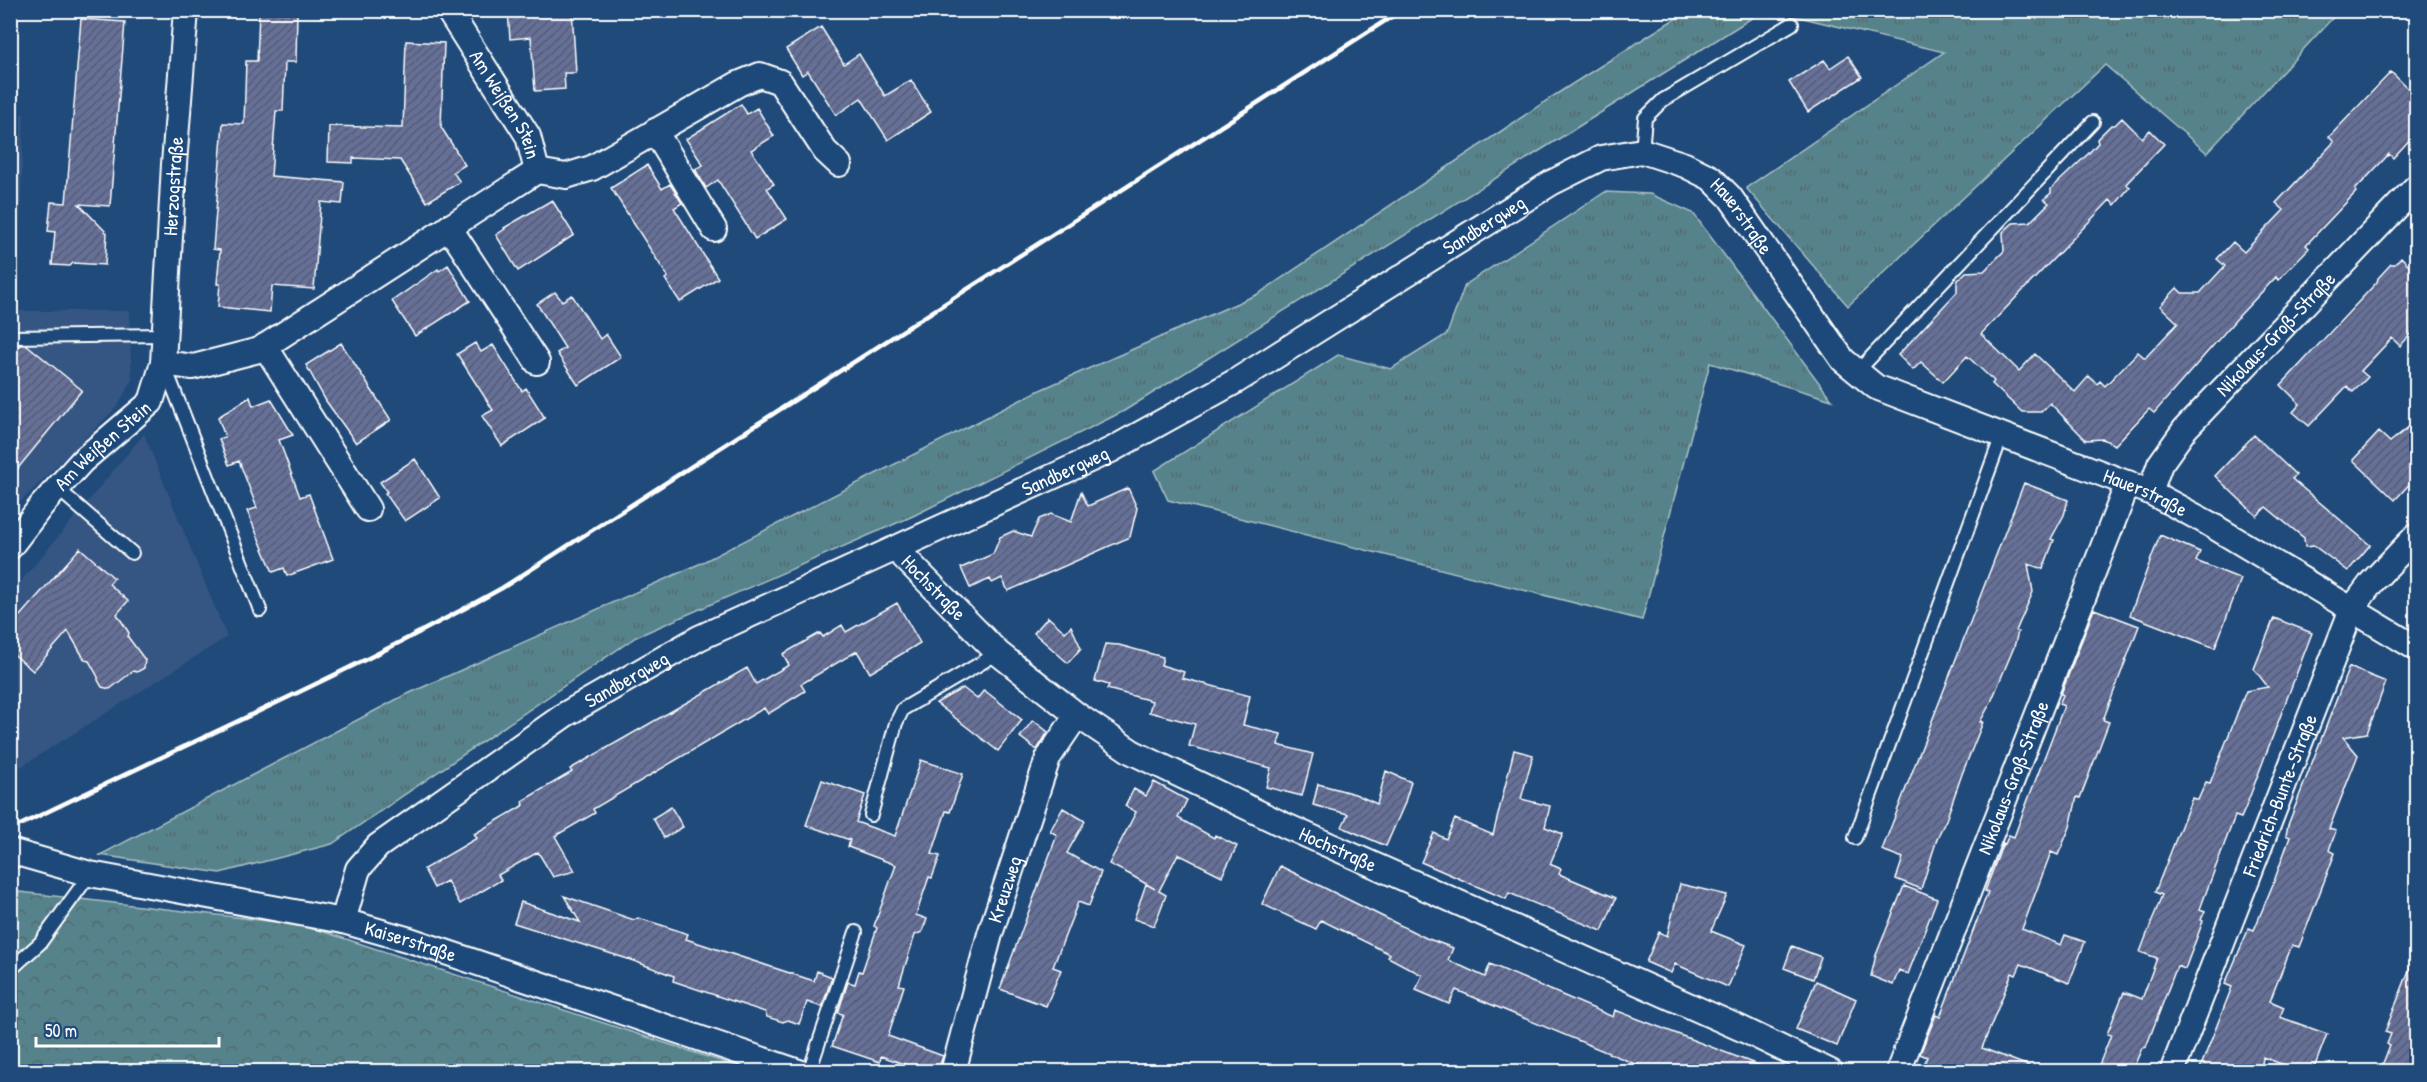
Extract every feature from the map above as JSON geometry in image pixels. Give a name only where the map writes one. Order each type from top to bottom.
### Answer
[{"type":"street","name":"Herzogstraße","points":[[163,363],[174,164],[186,10]]},
{"type":"street","name":"Am Weißen Stein","points":[[448,10],[528,136],[537,171]]},
{"type":"street","name":"Am Weißen Stein","points":[[10,547],[42,505],[82,461],[151,402],[163,363],[193,367],[259,350],[537,171],[566,176],[592,168],[738,84],[760,75],[780,82],[825,151],[839,164]]},
{"type":"street","points":[[655,131],[714,229]]},
{"type":"street","name":"Hauerstraße","points":[[1642,151],[1685,165],[1711,178],[1730,197],[1843,360],[1856,373],[1876,387],[2139,487],[2208,523],[2416,648]]},
{"type":"street","name":"Sandbergweg","points":[[343,921],[358,869],[378,846],[566,714],[699,638],[1111,450],[1226,387],[1551,183],[1601,158],[1642,151]]},
{"type":"street","name":"Nikolaus-Groß-Straße","points":[[1898,1071],[2139,487],[2160,464],[2185,429],[2416,187]]},
{"type":"street","points":[[449,227],[537,362]]},
{"type":"street","points":[[265,346],[368,509]]},
{"type":"street","name":"Friedrich-Bunte-Straße","points":[[2172,1071],[2352,609],[2372,582],[2416,536]]},
{"type":"street","name":"Hochstraße","points":[[896,549],[998,653],[1077,715],[1132,752],[1273,820],[1720,1019],[1831,1071]]},
{"type":"street","name":"Kreuzweg","points":[[953,1071],[990,934],[1048,758],[1077,715]]},
{"type":"street","name":"Kaiserstraße","points":[[10,851],[90,874],[343,921],[410,940],[799,1071]]},
{"type":"lane","points":[[1642,151],[1646,118],[1663,100],[1792,24]]},
{"type":"lane","points":[[1856,373],[2093,122]]},
{"type":"lane","points":[[10,337],[164,335]]},
{"type":"lane","points":[[163,363],[260,610]]},
{"type":"lane","points":[[1855,838],[2002,435]]},
{"type":"lane","points":[[57,488],[132,553]]},
{"type":"lane","points":[[871,815],[896,723],[903,709],[998,653]]},
{"type":"lane","points":[[10,970],[40,943],[90,874]]},
{"type":"lane","points":[[809,1071],[856,932]]},
{"type":"shaded area","points":[[11,112],[24,114],[17,311],[129,311],[132,380],[117,407],[11,511]]},
{"type":"shaded area","points":[[144,434],[227,637],[11,773],[11,593]]},
{"type":"green space","points":[[2339,10],[2207,153],[2105,65],[1848,306],[1746,188],[1944,52],[1774,11]]},
{"type":"green space","points":[[1687,11],[1763,11],[1124,411],[913,516],[636,637],[332,844],[220,873],[100,855],[403,696],[699,564],[1040,390],[1258,294],[1555,95]]},
{"type":"green space","points":[[1605,192],[1650,194],[1693,213],[1832,400],[1710,363],[1642,620],[1168,500],[1154,471],[1338,355],[1391,369],[1447,334],[1465,285]]},
{"type":"green space","points":[[11,891],[303,925],[751,1071],[11,1072]]},
{"type":"building","points":[[508,10],[572,10],[576,73],[564,73],[565,89],[535,91],[531,37],[510,39]]},
{"type":"building","points":[[259,12],[297,13],[296,62],[285,62],[283,111],[276,111],[271,176],[344,182],[342,204],[321,202],[314,289],[272,286],[270,312],[218,307],[220,284],[217,284],[220,250],[213,249],[223,123],[244,124],[246,61],[257,61]]},
{"type":"building","points":[[81,19],[125,22],[110,206],[79,204],[107,233],[105,265],[73,263],[70,266],[52,265],[55,232],[48,231],[51,202],[66,203]]},
{"type":"building","points":[[821,27],[844,64],[859,54],[885,96],[911,80],[931,112],[888,140],[861,98],[836,115],[808,71],[802,75],[786,49]]},
{"type":"building","points":[[406,41],[444,43],[441,127],[465,165],[453,172],[460,182],[427,202],[400,160],[353,158],[353,163],[328,162],[329,126],[403,128]]},
{"type":"building","points":[[1848,56],[1862,77],[1808,112],[1789,82],[1824,60],[1830,68]]},
{"type":"building","points":[[2391,72],[2416,96],[2416,133],[2393,158],[2389,154],[2355,190],[2356,192],[2306,245],[2309,248],[2278,280],[2276,277],[2239,316],[2154,413],[2149,409],[2115,445],[2103,439],[2086,440],[2050,403],[2041,412],[2022,412],[1967,356],[1943,382],[1921,362],[1913,370],[1898,355],[1957,292],[1957,281],[1966,272],[1984,271],[2004,251],[2003,232],[2013,223],[2030,222],[2049,203],[2044,199],[2051,193],[2051,189],[2088,154],[2098,143],[2097,139],[2111,125],[2115,125],[2122,118],[2142,138],[2150,130],[2164,144],[2126,184],[2130,187],[2115,205],[2110,200],[1981,334],[2019,371],[2035,354],[2075,392],[2089,376],[2097,384],[2100,381],[2105,386],[2138,352],[2145,358],[2178,323],[2160,306],[2177,288],[2182,293],[2200,293],[2225,266],[2217,259],[2233,242],[2244,252],[2284,210],[2276,203],[2334,142],[2329,137]]},
{"type":"building","points":[[741,104],[747,114],[757,108],[774,136],[751,150],[774,184],[767,188],[787,219],[755,239],[718,180],[706,188],[695,169],[703,165],[686,139]]},
{"type":"building","points":[[647,165],[662,189],[670,184],[682,203],[674,208],[718,278],[680,302],[665,279],[668,277],[611,188]]},
{"type":"building","points":[[552,200],[574,235],[518,271],[496,235]]},
{"type":"building","points":[[2401,257],[2416,272],[2416,329],[2400,346],[2392,338],[2361,371],[2368,377],[2353,392],[2347,386],[2309,426],[2293,412],[2300,404],[2281,385],[2391,264],[2395,264]]},
{"type":"building","points":[[448,265],[470,301],[415,336],[392,301],[438,269],[439,271]]},
{"type":"building","points":[[555,292],[562,301],[572,295],[600,339],[606,334],[621,357],[578,385],[557,353],[565,348],[537,304]]},
{"type":"building","points":[[341,343],[391,420],[356,443],[326,401],[306,365]]},
{"type":"building","points":[[475,343],[481,352],[493,345],[522,391],[526,388],[545,418],[502,446],[482,416],[493,410],[457,354]]},
{"type":"building","points":[[20,345],[27,345],[82,390],[10,478],[10,357]]},
{"type":"building","points":[[250,397],[253,406],[271,399],[293,435],[279,440],[300,497],[309,494],[333,559],[287,576],[284,568],[273,572],[247,511],[257,508],[239,461],[229,465],[219,439],[225,437],[218,417]]},
{"type":"building","points":[[2416,421],[2416,477],[2395,500],[2353,460],[2379,432],[2390,442]]},
{"type":"building","points":[[2254,435],[2296,475],[2292,479],[2370,545],[2348,571],[2314,546],[2305,547],[2304,538],[2266,507],[2257,516],[2215,476]]},
{"type":"building","points":[[415,459],[440,498],[405,521],[380,482]]},
{"type":"building","points":[[2024,483],[2068,500],[2064,515],[2051,539],[2054,540],[2043,569],[2028,564],[2033,592],[2016,631],[2018,632],[2014,647],[1980,722],[1983,722],[1938,836],[1921,889],[1896,879],[1903,858],[1882,850]]},
{"type":"building","points":[[1128,488],[1137,508],[1130,537],[1008,591],[1002,578],[992,583],[990,579],[970,588],[961,568],[993,554],[1000,537],[1013,531],[1031,537],[1039,519],[1051,514],[1071,522],[1081,492],[1088,506]]},
{"type":"building","points":[[2160,535],[2200,552],[2196,561],[2241,579],[2215,648],[2130,615]]},
{"type":"building","points":[[80,548],[114,578],[109,584],[128,601],[117,614],[129,633],[128,637],[145,660],[144,668],[137,672],[133,671],[110,689],[102,687],[89,661],[85,660],[68,631],[33,671],[10,651],[10,627]]},
{"type":"building","points":[[897,603],[920,643],[870,673],[857,651],[801,684],[805,691],[768,714],[764,708],[593,809],[595,813],[555,836],[575,871],[553,877],[538,852],[498,875],[501,880],[460,904],[447,881],[434,888],[424,869],[477,838],[474,834],[524,805],[522,801],[572,772],[570,769],[747,668],[756,684],[789,665],[783,654],[820,633],[823,637],[842,625],[846,632]]},
{"type":"building","points":[[2094,609],[2139,626],[2103,720],[2109,722],[2080,798],[2077,797],[2070,827],[2058,855],[2051,852],[2022,929],[2061,945],[2065,935],[2085,942],[2069,983],[2021,964],[2016,975],[2012,973],[1982,1048],[2039,1071],[1921,1071],[1927,1057],[1920,1054],[1936,1015],[1940,1017],[1988,892],[1985,891],[2003,843],[2005,844],[2009,835],[2014,837],[2064,706],[2059,704],[2063,695],[2061,694]]},
{"type":"building","points":[[1048,617],[1065,632],[1071,626],[1081,648],[1068,663],[1034,633]]},
{"type":"building","points":[[2274,618],[2312,633],[2245,809],[2241,818],[2235,816],[2207,890],[2200,909],[2205,911],[2201,920],[2203,921],[2185,969],[2177,966],[2146,1047],[2142,1048],[2132,1071],[2115,1071],[2099,1065],[2111,1035],[2107,1034],[2124,992],[2142,999],[2157,958],[2140,952],[2162,895],[2155,892],[2192,798],[2198,800],[2206,782],[2210,783],[2246,691],[2268,687],[2254,669]]},
{"type":"building","points":[[1105,644],[1119,645],[1163,657],[1161,665],[1184,672],[1182,678],[1250,696],[1243,725],[1281,734],[1278,745],[1313,754],[1302,796],[1266,787],[1271,768],[1189,746],[1195,724],[1149,712],[1152,701],[1107,689],[1109,685],[1095,681]]},
{"type":"building","points":[[2349,667],[2386,682],[2367,733],[2343,737],[2358,755],[2329,829],[2336,831],[2329,850],[2335,853],[2299,947],[2292,945],[2270,1001],[2284,1007],[2280,1017],[2327,1034],[2313,1071],[2300,1071],[2263,1057],[2261,1071],[2199,1071],[2232,987],[2225,984],[2249,928],[2254,930],[2273,884],[2290,837],[2286,835],[2288,825]]},
{"type":"building","points":[[963,688],[977,699],[984,690],[1022,720],[998,751],[936,703]]},
{"type":"building","points":[[1033,720],[1048,732],[1037,750],[1020,737]]},
{"type":"building","points":[[1514,750],[1533,755],[1521,799],[1550,806],[1545,827],[1563,834],[1550,864],[1561,869],[1559,874],[1616,898],[1602,931],[1509,893],[1506,899],[1421,862],[1434,833],[1446,839],[1455,819],[1493,835]]},
{"type":"building","points":[[921,760],[963,774],[950,812],[946,811],[932,854],[940,856],[932,878],[929,877],[916,915],[927,919],[922,932],[915,935],[899,985],[904,986],[888,1036],[943,1056],[938,1071],[924,1071],[881,1056],[880,1062],[832,1046],[843,1014],[838,1013],[848,982],[855,984],[859,971],[862,972],[877,928],[874,926],[896,865],[848,847],[850,840],[806,825],[822,780],[865,795],[856,822],[895,836]]},
{"type":"building","points":[[1386,771],[1411,782],[1404,805],[1386,846],[1342,827],[1348,814],[1313,805],[1318,784],[1355,794],[1377,804]]},
{"type":"building","points":[[1154,782],[1187,800],[1178,818],[1214,838],[1215,835],[1237,846],[1222,876],[1178,854],[1159,891],[1166,895],[1154,926],[1134,919],[1146,884],[1155,889],[1129,874],[1109,864],[1136,812],[1125,806],[1134,789],[1146,796]]},
{"type":"building","points":[[671,807],[683,827],[664,838],[653,818]]},
{"type":"building","points":[[1063,808],[1085,821],[1067,853],[1101,872],[1089,906],[1078,902],[1053,967],[1061,970],[1046,1006],[1000,989],[1057,835],[1050,831]]},
{"type":"building","points":[[1280,866],[1426,938],[1453,948],[1448,960],[1485,977],[1490,964],[1613,1017],[1615,1010],[1771,1071],[1652,1071],[1456,990],[1449,1004],[1416,990],[1422,975],[1388,957],[1390,954],[1321,920],[1316,929],[1262,904]]},
{"type":"building","points":[[1680,884],[1727,895],[1711,931],[1746,945],[1728,987],[1675,964],[1671,973],[1646,962],[1659,932],[1667,936]]},
{"type":"building","points":[[1904,886],[1937,899],[1908,974],[1899,970],[1893,985],[1871,976],[1876,955]]},
{"type":"building","points":[[564,896],[634,920],[638,918],[688,934],[686,939],[814,981],[817,971],[832,977],[822,1007],[807,1002],[799,1024],[788,1020],[783,1022],[767,1017],[765,1012],[673,981],[674,976],[631,960],[514,923],[521,902],[580,922]]},
{"type":"building","points":[[1792,946],[1821,957],[1813,979],[1784,968]]},
{"type":"building","points":[[2415,955],[2416,1071],[2380,1071],[2390,1045],[2387,1044],[2391,1034],[2385,1032]]},
{"type":"building","points":[[1816,981],[1856,999],[1837,1046],[1796,1029]]},
{"type":"railway","points":[[10,830],[381,652],[502,588],[1402,10]]}]
